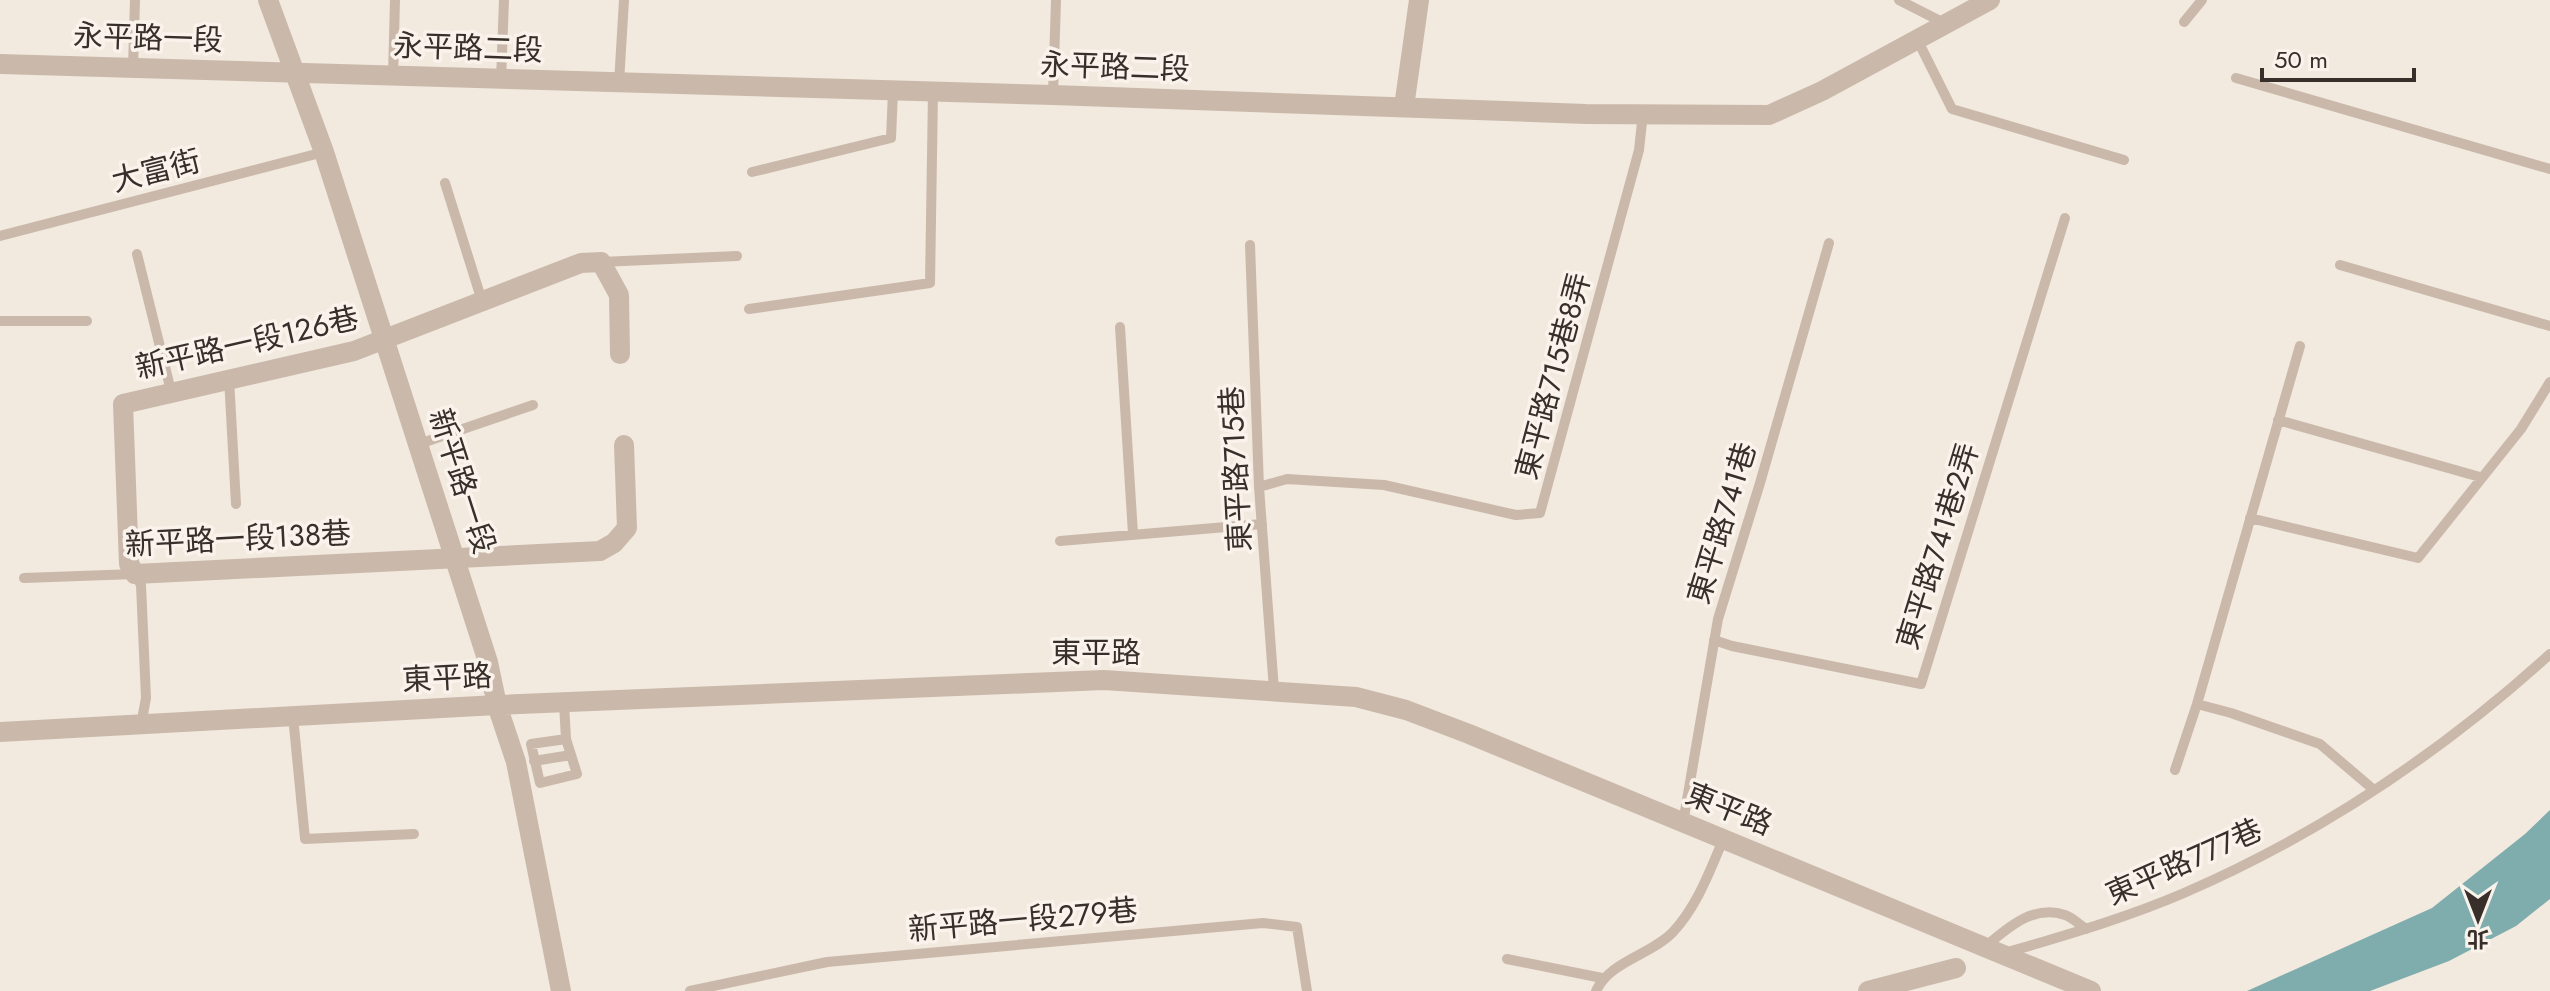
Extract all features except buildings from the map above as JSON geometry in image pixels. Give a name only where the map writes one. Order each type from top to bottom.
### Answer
[{"type":"street","name":"新平路一段","points":[[268,0],[324,152],[488,662],[497,705],[516,762],[561,991]]},
{"type":"street","name":"永平路二段","points":[[294,73],[1769,115],[1822,91],[1990,0]]},
{"type":"street","points":[[1404,107],[1414,2]]},
{"type":"street","name":"永平路一段","points":[[0,64],[294,73]]},
{"type":"street","points":[[601,262],[619,295],[620,354]]},
{"type":"street","name":"新平路一段126巷","points":[[135,574],[129,564],[123,404],[354,351],[565,267],[601,262]]},
{"type":"street","name":"新平路一段138巷","points":[[135,574],[600,551],[614,543],[627,528],[624,445]]},
{"type":"street","name":"東平路","points":[[0,732],[497,705],[1104,680],[1356,697],[1406,710],[2091,991]]},
{"type":"street","points":[[1868,991],[1956,968]]},
{"type":"lane","points":[[133,68],[135,0]]},
{"type":"lane","points":[[393,76],[395,0]]},
{"type":"lane","points":[[501,80],[504,0]]},
{"type":"lane","points":[[619,83],[624,0]]},
{"type":"lane","points":[[1053,95],[1056,0]]},
{"type":"lane","points":[[1899,0],[1946,24]]},
{"type":"lane","points":[[2184,22],[2202,0]]},
{"type":"lane","points":[[1917,39],[1952,109],[2124,160]]},
{"type":"lane","points":[[2236,78],[2550,169]]},
{"type":"lane","points":[[752,172],[891,138],[893,91]]},
{"type":"lane","points":[[749,309],[930,283],[933,92]]},
{"type":"lane","name":"東平路715巷8弄","points":[[1259,487],[1287,479],[1384,485],[1516,515],[1540,513],[1639,150],[1643,113]]},
{"type":"lane","name":"大富街","points":[[0,236],[324,152]]},
{"type":"lane","points":[[445,183],[482,301]]},
{"type":"lane","name":"東平路741巷2弄","points":[[1714,640],[1921,684],[2065,218]]},
{"type":"lane","name":"東平路741巷","points":[[1683,823],[1714,640],[1829,243]]},
{"type":"lane","name":"東平路715巷","points":[[1250,245],[1259,487],[1274,690]]},
{"type":"lane","points":[[137,254],[171,391]]},
{"type":"lane","points":[[601,262],[737,256]]},
{"type":"lane","points":[[2340,265],[2550,326]]},
{"type":"lane","points":[[0,321],[87,321]]},
{"type":"lane","points":[[1120,327],[1133,534]]},
{"type":"lane","points":[[2175,770],[2197,704],[2300,346]]},
{"type":"lane","points":[[229,378],[236,504]]},
{"type":"lane","points":[[2250,518],[2418,558],[2521,429],[2550,382]]},
{"type":"lane","points":[[419,444],[533,405]]},
{"type":"lane","points":[[2278,420],[2480,477]]},
{"type":"lane","points":[[1060,541],[1262,524]]},
{"type":"lane","points":[[135,574],[141,585],[146,698],[141,725]]},
{"type":"lane","name":"新平路一段138巷","points":[[24,578],[135,574]]},
{"type":"lane","name":"東平路777巷","points":[[1994,950],[2086,929],[2236,870],[2374,790],[2466,725],[2550,654]]},
{"type":"lane","points":[[564,703],[566,739],[577,774],[540,783],[531,744],[566,739]]},
{"type":"lane","points":[[2197,704],[2320,744],[2374,790]]},
{"type":"lane","points":[[293,716],[305,839],[414,834]]},
{"type":"lane","points":[[534,761],[571,755]]},
{"type":"lane","points":[[1596,991],[1602,978],[1672,933],[1701,893],[1723,840]]},
{"type":"lane","points":[[1994,950],[2014,922],[2029,916],[2049,913],[2066,915],[2086,929]]},
{"type":"lane","name":"新平路一段279巷","points":[[690,991],[827,962],[1263,923],[1297,927],[1307,991]]},
{"type":"lane","points":[[1507,959],[1602,978]]},
{"type":"water","points":[[2550,810],[2550,899],[2516,926],[2449,961],[2370,991],[2247,991],[2432,908],[2525,834]]}]
